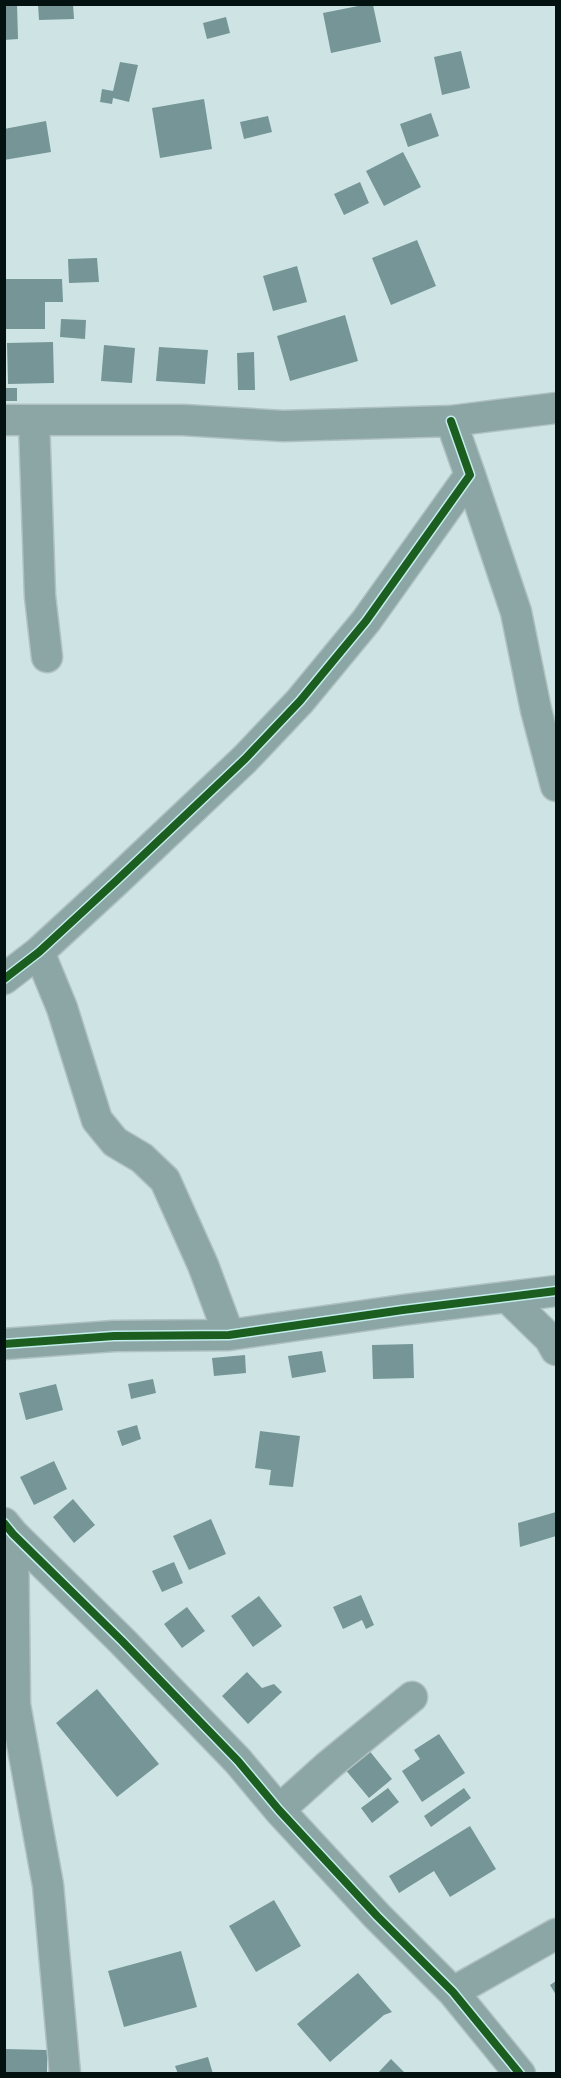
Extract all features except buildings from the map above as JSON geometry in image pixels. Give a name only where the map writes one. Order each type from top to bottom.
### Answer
[{"type":"street","points":[[47,657],[19,420],[183,420],[283,426],[451,421],[556,408]]},
{"type":"street","points":[[451,421],[516,612],[536,710],[556,786]]},
{"type":"street","points":[[4,979],[39,952],[245,759],[300,701],[366,621],[470,475]]},
{"type":"street","points":[[39,952],[62,1008],[97,1120],[115,1142],[142,1158],[165,1180],[203,1265],[229,1335]]},
{"type":"street","points":[[4,1344],[114,1336],[229,1335],[556,1291]]},
{"type":"street","points":[[508,1298],[550,1339],[556,1350]]},
{"type":"street","points":[[9,1528],[238,1761],[279,1810],[377,1916],[453,1992],[520,2073]]},
{"type":"street","points":[[9,1528],[15,1706],[48,1885],[64,2073]]},
{"type":"street","points":[[279,1810],[329,1765],[412,1697]]},
{"type":"street","points":[[453,1992],[556,1934]]},
{"type":"cycle path","points":[[4,979],[39,952],[245,759],[300,701],[366,621],[470,475],[451,421]]},
{"type":"cycle path","points":[[4,1344],[114,1336],[229,1335],[556,1291]]},
{"type":"cycle path","points":[[4,1523],[238,1761],[279,1810],[377,1916],[453,1992],[520,2074]]}]
